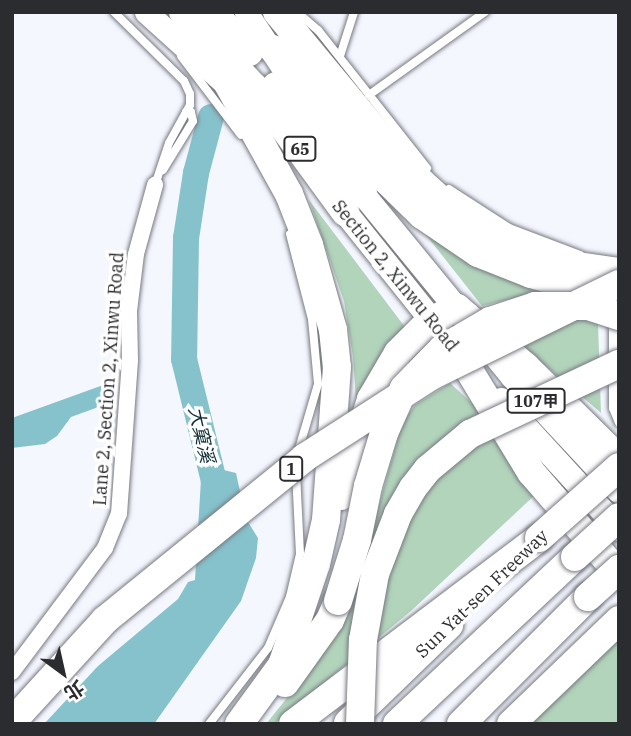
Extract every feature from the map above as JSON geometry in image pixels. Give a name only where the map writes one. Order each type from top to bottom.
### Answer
[{"type":"highway","name":"65","points":[[213,12],[250,83]]},
{"type":"highway","points":[[276,12],[422,183],[479,228],[523,251],[571,265],[615,289]]},
{"type":"highway","name":"65","points":[[175,21],[250,83],[354,203]]},
{"type":"highway","points":[[272,49],[324,105],[380,174],[422,215],[478,253],[531,274],[582,288],[615,289]]},
{"type":"highway","points":[[250,83],[309,245],[333,330],[337,367],[327,520],[300,620],[282,666]]},
{"type":"highway","points":[[249,724],[319,638],[338,601],[357,540],[384,433],[404,388],[442,349],[490,321],[535,306],[588,306],[615,289]]},
{"type":"highway","name":"1","points":[[12,722],[105,620],[304,458],[433,375],[615,289]]},
{"type":"highway","points":[[239,724],[282,666],[319,592],[345,479],[370,399],[398,353],[430,321],[457,308],[526,368],[619,459]]},
{"type":"highway","points":[[460,724],[588,597],[619,571],[531,472],[461,357]]},
{"type":"highway","points":[[360,724],[363,640],[375,574],[398,514],[413,488],[428,469],[470,434],[619,364]]},
{"type":"highway","name":"Sun Yat-sen Freeway","points":[[347,724],[540,538],[619,467]]},
{"type":"highway","name":"Sun Yat-sen Freeway","points":[[397,724],[619,517]]},
{"type":"highway","points":[[293,724],[540,538]]},
{"type":"highway","points":[[511,724],[619,620]]},
{"type":"main road","points":[[146,12],[175,21]]},
{"type":"main road","name":"Section 2, Xinwu Road","points":[[246,12],[272,49],[354,203],[430,321],[619,529]]},
{"type":"main road","name":"Section 2, Xinwu Road","points":[[250,83],[354,203],[457,308],[512,376],[619,491]]},
{"type":"street","name":"Lane 2, Section 2, Xinwu Road","points":[[12,672],[105,548],[119,514],[132,288],[136,254],[155,185]]},
{"type":"lane","name":"Lane 2, Section 2, Xinwu Road","points":[[114,12],[184,80],[190,94],[186,113],[169,143],[155,185]]},
{"type":"lane","points":[[297,12],[318,30],[421,161],[456,195],[509,228],[563,247],[615,289],[613,408],[619,423]]},
{"type":"lane","points":[[340,57],[354,12]]},
{"type":"lane","points":[[369,95],[485,12]]},
{"type":"lane","points":[[175,21],[183,59],[247,144]]},
{"type":"lane","points":[[209,724],[268,648],[290,597],[300,554],[297,449],[318,384],[312,319],[286,222]]},
{"type":"green space","points":[[309,200],[408,331],[357,415],[353,357],[344,301]]},
{"type":"green space","points":[[408,212],[483,265],[539,292],[482,306]]},
{"type":"green space","points":[[577,318],[598,324],[601,413],[519,343]]},
{"type":"green space","points":[[450,383],[553,478],[411,611],[274,724],[266,724],[336,637],[351,606],[402,423],[415,405]]},
{"type":"green space","points":[[619,638],[619,724],[531,724]]},
{"type":"water","points":[[106,384],[112,402],[71,417],[57,436],[45,444],[12,448],[12,418]]},
{"type":"water","points":[[211,467],[236,473],[246,519],[258,538],[256,558],[241,601],[154,724],[44,724],[98,666],[178,599],[188,582],[195,580],[201,479]]},
{"type":"waterway","name":"大窠溪","points":[[211,117],[196,173],[186,238],[184,359],[219,501]]}]
